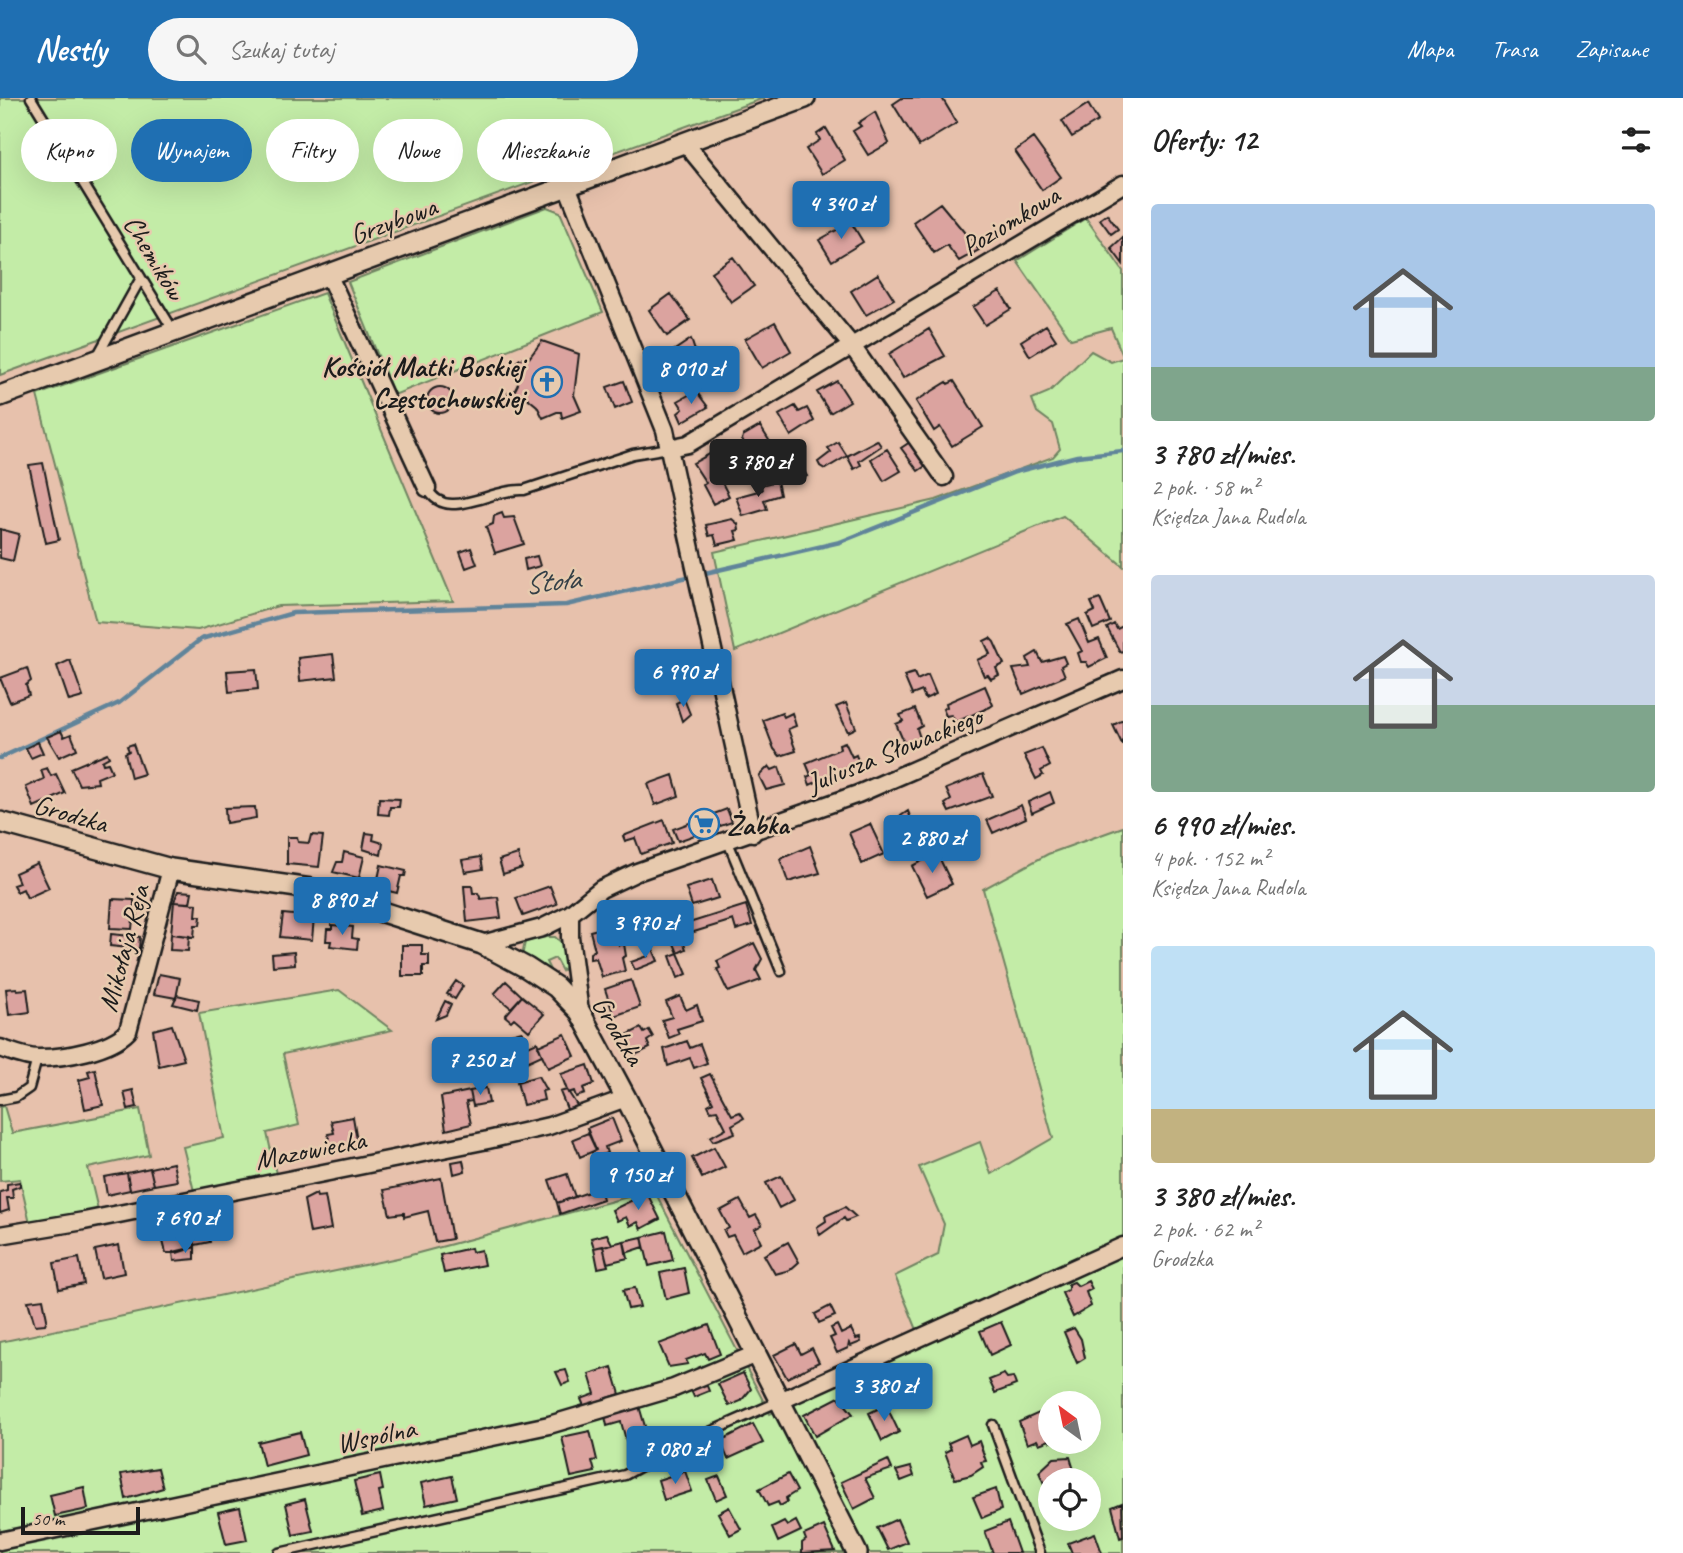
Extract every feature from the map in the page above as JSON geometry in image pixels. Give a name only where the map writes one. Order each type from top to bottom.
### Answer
[{"type":"street","name":"Grzybowa","points":[[0,396],[805,98]]},
{"type":"street","points":[[685,143],[852,346],[944,477]]},
{"type":"street","name":"Poziomkowa","points":[[669,448],[688,444],[1123,184]]},
{"type":"street","points":[[567,186],[665,430],[754,833]]},
{"type":"street","points":[[328,274],[427,488]]},
{"type":"street","name":"Juliusza Słowackiego","points":[[482,944],[542,928],[570,914],[601,889],[637,872],[729,842],[858,794],[1123,679]]},
{"type":"street","name":"Grodzka","points":[[0,822],[171,869],[310,889],[482,944],[537,974],[556,988],[580,1012],[626,1098],[857,1553]]},
{"type":"street","name":"Mikołaja Reja","points":[[0,1048],[37,1059],[76,1053],[119,1041],[128,1031],[171,869]]},
{"type":"street","points":[[570,914],[580,1012]]},
{"type":"street","name":"Mazowiecka","points":[[0,1235],[84,1221],[488,1140],[550,1126],[626,1098]]},
{"type":"street","points":[[780,1401],[1123,1246]]},
{"type":"street","name":"Wspólna","points":[[0,1541],[549,1425],[674,1388],[756,1354]]},
{"type":"lane","name":"Chemików","points":[[31,98],[174,332]]},
{"type":"lane","points":[[94,362],[141,278]]},
{"type":"lane","points":[[427,488],[436,501],[453,506],[507,489],[524,490],[633,454],[669,448]]},
{"type":"lane","points":[[729,842],[781,971]]},
{"type":"lane","points":[[0,1100],[16,1097],[29,1088],[37,1059]]},
{"type":"lane","points":[[279,1553],[625,1475],[676,1447],[780,1401]]},
{"type":"lane","points":[[993,1425],[1040,1553]]},
{"type":"green space","points":[[0,98],[764,98],[613,153],[613,119],[477,119],[477,182],[532,182],[0,375]]},
{"type":"green space","points":[[547,207],[560,212],[603,312],[394,395],[348,282]]},
{"type":"green space","points":[[1086,218],[1123,271],[1123,356],[1111,328],[1071,339],[1017,261]]},
{"type":"green space","points":[[324,293],[453,601],[278,606],[198,630],[96,622],[37,395]]},
{"type":"green space","points":[[1091,351],[1111,362],[1123,358],[1123,566],[1063,516],[735,651],[714,552],[936,500],[1053,457],[1060,449],[1053,424],[1037,412],[1032,399],[1049,392]]},
{"type":"green space","points":[[1123,827],[1123,1553],[0,1553],[0,1342],[407,1256],[654,1190],[770,1414],[922,1342],[895,1276],[938,1255],[944,1224],[919,1167],[980,1142],[991,1174],[1053,1138],[983,889],[1048,854]]},
{"type":"green space","points":[[555,937],[562,943],[565,968],[562,971],[555,958],[546,962],[553,976],[522,956],[525,942]]},
{"type":"green space","points":[[339,990],[392,1030],[283,1054],[299,1125],[267,1133],[276,1174],[195,1195],[183,1147],[224,1138],[199,1013]]},
{"type":"green space","points":[[4,1106],[12,1133],[140,1109],[149,1155],[88,1168],[99,1214],[31,1227],[20,1179],[0,1181],[0,1107]]},
{"type":"building","points":[[902,98],[942,98],[957,123],[919,146],[893,104]]},
{"type":"building","points":[[1088,104],[1098,121],[1072,137],[1062,121]]},
{"type":"building","points":[[875,112],[889,143],[868,155],[853,131],[861,126],[858,123]]},
{"type":"building","points":[[826,128],[845,160],[822,174],[806,149],[820,140],[817,134]]},
{"type":"building","points":[[1033,138],[1061,177],[1042,190],[1015,151]]},
{"type":"building","points":[[940,203],[979,250],[959,261],[947,245],[934,253],[913,222]]},
{"type":"building","points":[[1107,214],[1118,229],[1111,234],[1100,219]]},
{"type":"building","points":[[851,222],[863,242],[832,261],[819,240]]},
{"type":"building","points":[[1123,237],[1123,264],[1111,248]]},
{"type":"building","points":[[733,257],[754,286],[731,302],[711,272]]},
{"type":"building","points":[[878,274],[894,299],[866,315],[851,291]]},
{"type":"building","points":[[1000,291],[1011,309],[985,325],[973,307]]},
{"type":"building","points":[[671,294],[690,320],[667,336],[649,310]]},
{"type":"building","points":[[775,322],[791,351],[762,368],[745,339]]},
{"type":"building","points":[[1046,325],[1056,340],[1030,356],[1021,341]]},
{"type":"building","points":[[929,329],[945,356],[903,378],[889,354]]},
{"type":"building","points":[[691,339],[696,354],[684,362],[677,361],[663,368],[660,360]]},
{"type":"building","name":"Kościół Matki Boskiej Częstochowskiej","points":[[542,341],[579,354],[574,395],[581,411],[562,418],[561,412],[557,412],[543,418],[537,406],[525,396],[517,396],[510,401],[508,393],[515,390],[518,384],[514,364],[520,359],[529,358]]},
{"type":"building","points":[[624,381],[632,402],[615,409],[607,387]]},
{"type":"building","points":[[837,381],[850,401],[830,413],[817,392]]},
{"type":"building","points":[[954,381],[983,427],[952,446],[940,427],[934,431],[916,401],[947,382],[948,384]]},
{"type":"building","points":[[440,387],[449,391],[453,400],[449,409],[440,413],[431,409],[427,400],[431,391]]},
{"type":"building","points":[[696,391],[708,407],[682,422],[678,413],[683,409],[678,401]]},
{"type":"building","points":[[795,406],[799,412],[807,408],[814,421],[791,436],[779,415]]},
{"type":"building","points":[[760,426],[772,445],[754,459],[742,440],[743,436]]},
{"type":"building","points":[[877,440],[881,446],[859,461],[861,465],[854,469],[847,456]]},
{"type":"building","points":[[838,442],[847,456],[825,469],[820,466],[818,462],[831,452],[828,448]]},
{"type":"building","points":[[910,442],[927,465],[918,471],[901,448]]},
{"type":"building","points":[[719,449],[721,455],[717,458],[724,471],[718,475],[729,496],[713,504],[703,485],[706,483],[693,463]]},
{"type":"building","points":[[887,449],[901,471],[884,481],[871,459]]},
{"type":"building","points":[[794,454],[807,476],[796,482],[783,460]]},
{"type":"building","points":[[43,463],[59,540],[46,543],[29,465]]},
{"type":"building","points":[[777,481],[780,495],[764,500],[767,509],[743,516],[736,497],[762,490],[761,485]]},
{"type":"building","points":[[502,513],[504,518],[514,517],[524,544],[495,553],[486,527],[493,524],[494,516]]},
{"type":"building","points":[[732,519],[738,524],[739,530],[735,531],[738,540],[717,545],[714,535],[709,536],[706,525]]},
{"type":"building","points":[[0,529],[19,534],[13,561],[0,558]]},
{"type":"building","points":[[471,548],[477,564],[466,568],[460,552]]},
{"type":"building","points":[[537,556],[540,566],[526,570],[524,559]]},
{"type":"building","points":[[1100,599],[1110,622],[1093,629],[1087,615],[1095,611],[1091,602]]},
{"type":"building","points":[[1079,619],[1089,643],[1099,639],[1107,658],[1089,667],[1086,662],[1081,662],[1078,653],[1082,651],[1067,624]]},
{"type":"building","points":[[1114,624],[1117,629],[1123,626],[1123,651],[1120,652],[1107,628]]},
{"type":"building","points":[[990,638],[1004,664],[996,668],[999,675],[991,679],[988,675],[984,676],[977,660],[990,654],[984,641]]},
{"type":"building","points":[[1037,652],[1042,662],[1063,656],[1066,663],[1061,666],[1065,676],[1023,694],[1013,669],[1030,667],[1027,658]]},
{"type":"building","points":[[333,654],[336,677],[300,681],[298,658]]},
{"type":"building","points":[[70,660],[83,697],[69,701],[57,666]]},
{"type":"building","points":[[27,668],[31,681],[26,685],[29,695],[10,702],[0,678]]},
{"type":"building","points":[[256,669],[258,689],[229,692],[227,671]]},
{"type":"building","points":[[914,673],[917,680],[928,675],[936,694],[925,699],[922,691],[912,695],[904,676]]},
{"type":"building","points":[[985,686],[993,705],[956,722],[951,715],[946,716],[943,709],[947,707],[946,703]]},
{"type":"building","points":[[684,699],[690,714],[682,721],[676,703]]},
{"type":"building","points":[[846,703],[856,728],[848,732],[836,707]]},
{"type":"building","points":[[915,709],[922,726],[917,729],[920,738],[905,745],[896,724],[903,721],[900,715]]},
{"type":"building","points":[[782,713],[784,717],[792,713],[796,726],[788,729],[796,751],[780,756],[774,749],[763,720]]},
{"type":"building","points":[[1123,720],[1123,744],[1122,744],[1113,725]]},
{"type":"building","points":[[61,731],[64,737],[71,734],[77,749],[59,757],[47,737]]},
{"type":"building","points":[[38,742],[43,753],[31,758],[26,748]]},
{"type":"building","points":[[845,742],[852,757],[856,755],[859,763],[810,785],[807,777],[811,775],[806,763],[840,749],[839,744]]},
{"type":"building","points":[[133,744],[144,774],[131,778],[125,753],[129,751],[127,746]]},
{"type":"building","points":[[1042,748],[1050,766],[1041,771],[1043,775],[1036,779],[1024,755]]},
{"type":"building","points":[[107,753],[109,757],[102,761],[103,764],[108,763],[112,772],[97,778],[98,783],[79,785],[71,768]]},
{"type":"building","points":[[769,766],[772,770],[779,767],[785,785],[766,790],[759,776]]},
{"type":"building","points":[[47,768],[51,776],[56,774],[65,793],[52,799],[53,803],[48,805],[45,802],[34,807],[26,787],[44,779],[41,770]]},
{"type":"building","points":[[983,774],[992,796],[949,812],[945,804],[951,800],[946,789]]},
{"type":"building","points":[[673,775],[679,796],[655,805],[648,784]]},
{"type":"building","points":[[1050,792],[1054,803],[1032,813],[1028,802]]},
{"type":"building","points":[[379,798],[400,799],[399,807],[390,807],[389,815],[378,814]]},
{"type":"building","points":[[1021,805],[1026,818],[993,833],[987,820]]},
{"type":"building","points":[[255,807],[256,818],[226,823],[225,808]]},
{"type":"building","points":[[727,809],[732,822],[678,841],[673,829]]},
{"type":"building","points":[[908,811],[916,832],[897,840],[889,824]]},
{"type":"building","points":[[664,820],[672,843],[641,854],[635,838],[625,841],[623,836]]},
{"type":"building","points":[[870,824],[884,854],[862,864],[849,833]]},
{"type":"building","points":[[366,833],[374,834],[373,840],[383,843],[381,855],[363,849]]},
{"type":"building","points":[[311,835],[323,836],[319,867],[287,864],[287,837],[297,837],[298,842],[309,843]]},
{"type":"building","points":[[810,846],[820,873],[788,882],[780,859]]},
{"type":"building","points":[[344,852],[364,857],[359,878],[333,872],[337,862],[342,862]]},
{"type":"building","points":[[937,853],[952,884],[927,896],[912,866]]},
{"type":"building","points":[[518,854],[522,868],[503,874],[499,860]]},
{"type":"building","points":[[481,857],[483,869],[465,872],[462,860]]},
{"type":"building","points":[[37,863],[49,888],[27,898],[23,889],[17,892],[13,885],[19,883],[15,873]]},
{"type":"building","points":[[381,865],[406,871],[405,876],[401,876],[397,893],[376,888]]},
{"type":"building","points":[[712,880],[718,898],[692,906],[686,888]]},
{"type":"building","points":[[464,886],[472,886],[473,893],[478,893],[481,899],[498,897],[501,918],[467,922]]},
{"type":"building","points":[[550,886],[557,904],[523,916],[516,898]]},
{"type":"building","points":[[178,891],[192,892],[190,903],[174,902]]},
{"type":"building","points":[[112,899],[134,900],[134,911],[138,911],[137,919],[133,919],[132,929],[110,928]]},
{"type":"building","points":[[174,902],[197,904],[196,916],[201,916],[200,925],[195,925],[194,937],[171,934]]},
{"type":"building","points":[[659,905],[666,924],[684,919],[686,924],[746,905],[752,925],[736,930],[733,920],[681,936],[686,949],[678,953],[667,927],[655,933],[661,938],[651,941],[649,936],[653,934],[647,909]]},
{"type":"building","points":[[283,914],[314,917],[312,940],[280,937]]},
{"type":"building","points":[[332,925],[353,927],[352,938],[358,939],[357,949],[330,946],[331,941],[326,941],[327,929],[332,929]]},
{"type":"building","points":[[614,925],[619,945],[624,944],[626,956],[622,958],[625,971],[602,977],[596,958],[590,959],[590,953],[595,950],[590,931]]},
{"type":"building","points":[[111,934],[140,937],[139,949],[110,946]]},
{"type":"building","points":[[171,934],[189,936],[188,951],[170,950]]},
{"type":"building","points":[[754,943],[762,959],[756,970],[761,980],[728,992],[717,969],[720,968],[717,961]]},
{"type":"building","points":[[402,945],[422,945],[422,955],[429,955],[429,966],[423,966],[423,976],[402,976]]},
{"type":"building","points":[[653,949],[658,961],[635,970],[631,962],[648,956],[647,951]]},
{"type":"building","points":[[294,952],[295,964],[273,966],[272,954]]},
{"type":"building","points":[[678,953],[687,974],[678,978],[670,956]]},
{"type":"building","points":[[159,974],[180,978],[176,998],[154,994]]},
{"type":"building","points":[[631,980],[640,1007],[614,1016],[605,989]]},
{"type":"building","points":[[456,981],[463,986],[455,999],[447,994]]},
{"type":"building","points":[[506,981],[522,996],[511,1008],[494,994]]},
{"type":"building","points":[[6,989],[27,989],[30,1012],[9,1015]]},
{"type":"building","points":[[177,995],[199,1000],[197,1010],[173,1004]]},
{"type":"building","points":[[522,996],[544,1014],[529,1031],[514,1018],[511,1021],[505,1016]]},
{"type":"building","points":[[680,996],[686,1010],[697,1005],[702,1021],[677,1029],[679,1034],[669,1038],[662,1020],[672,1017],[666,1002]]},
{"type":"building","points":[[445,1001],[451,1004],[446,1015],[436,1019]]},
{"type":"building","points":[[172,1025],[184,1060],[159,1066],[153,1030]]},
{"type":"building","points":[[641,1028],[644,1033],[649,1030],[653,1037],[647,1041],[650,1048],[633,1056],[623,1037]]},
{"type":"building","points":[[522,1031],[525,1041],[514,1044],[511,1034]]},
{"type":"building","points":[[565,1034],[575,1056],[548,1068],[538,1046]]},
{"type":"building","points":[[687,1041],[690,1048],[700,1044],[707,1063],[694,1068],[690,1058],[668,1066],[664,1049]]},
{"type":"building","points":[[537,1042],[542,1055],[518,1066],[512,1053]]},
{"type":"building","points":[[588,1065],[594,1084],[583,1088],[585,1094],[576,1097],[574,1091],[568,1093],[561,1074]]},
{"type":"building","points":[[95,1069],[103,1105],[85,1109],[79,1080],[90,1077],[88,1071]]},
{"type":"building","points":[[710,1074],[732,1115],[740,1112],[744,1118],[732,1125],[735,1133],[713,1141],[710,1137],[726,1128],[717,1110],[711,1111],[708,1105],[713,1102],[701,1078]]},
{"type":"building","points":[[538,1076],[546,1090],[542,1091],[544,1100],[523,1105],[517,1082]]},
{"type":"building","points":[[486,1088],[489,1103],[473,1106],[470,1091]]},
{"type":"building","points":[[133,1090],[137,1107],[128,1109],[124,1092]]},
{"type":"building","points":[[567,1090],[580,1110],[569,1114],[560,1092]]},
{"type":"building","points":[[470,1091],[472,1101],[466,1102],[471,1124],[446,1130],[441,1097]]},
{"type":"building","points":[[353,1117],[358,1146],[337,1150],[336,1145],[331,1146],[328,1134],[334,1133],[331,1121]]},
{"type":"building","points":[[612,1118],[621,1141],[605,1147],[607,1153],[594,1158],[592,1152],[596,1150],[587,1128]]},
{"type":"building","points":[[588,1133],[596,1150],[580,1157],[573,1139]]},
{"type":"building","points":[[714,1147],[725,1167],[702,1178],[692,1158]]},
{"type":"building","points":[[463,1160],[465,1171],[454,1174],[452,1162]]},
{"type":"building","points":[[173,1163],[177,1181],[154,1185],[150,1168]]},
{"type":"building","points":[[150,1168],[154,1185],[130,1190],[127,1173]]},
{"type":"building","points":[[127,1173],[130,1190],[107,1195],[104,1177]]},
{"type":"building","points":[[567,1174],[575,1197],[557,1203],[549,1180]]},
{"type":"building","points":[[781,1176],[794,1200],[779,1208],[766,1183]]},
{"type":"building","points":[[441,1178],[452,1239],[435,1242],[428,1211],[404,1217],[404,1213],[390,1215],[384,1190]]},
{"type":"building","points":[[20,1182],[20,1186],[12,1189],[13,1198],[7,1198],[9,1210],[0,1213],[0,1192],[7,1190],[7,1184]]},
{"type":"building","points":[[600,1188],[603,1199],[560,1214],[557,1203]]},
{"type":"building","points":[[647,1193],[660,1219],[641,1229],[638,1222],[630,1226],[626,1217],[617,1221],[612,1210]]},
{"type":"building","points":[[316,1194],[317,1197],[325,1196],[331,1229],[310,1233],[304,1200]]},
{"type":"building","points":[[740,1200],[750,1218],[756,1215],[762,1225],[755,1229],[761,1242],[742,1252],[733,1235],[727,1237],[724,1231],[729,1228],[720,1211]]},
{"type":"building","points":[[845,1207],[856,1217],[846,1221],[844,1218],[820,1235],[817,1227],[826,1221],[825,1216]]},
{"type":"building","points":[[175,1221],[176,1226],[190,1223],[195,1247],[177,1253],[166,1253],[160,1229],[168,1228],[167,1223]]},
{"type":"building","points":[[206,1222],[210,1242],[195,1245],[191,1225]]},
{"type":"building","points":[[666,1231],[673,1260],[649,1266],[642,1237]]},
{"type":"building","points":[[607,1234],[612,1244],[594,1248],[591,1238]]},
{"type":"building","points":[[642,1237],[644,1247],[626,1253],[624,1241]]},
{"type":"building","points":[[624,1241],[628,1258],[607,1263],[603,1246]]},
{"type":"building","points":[[788,1242],[799,1262],[790,1270],[775,1274],[764,1255]]},
{"type":"building","points":[[119,1245],[124,1273],[101,1278],[95,1250]]},
{"type":"building","points":[[603,1246],[608,1266],[598,1268],[594,1248]]},
{"type":"building","points":[[195,1247],[195,1259],[174,1261],[173,1252]]},
{"type":"building","points":[[471,1248],[472,1252],[481,1250],[484,1265],[444,1273],[440,1255]]},
{"type":"building","points":[[79,1258],[84,1284],[59,1289],[54,1263]]},
{"type":"building","points":[[684,1268],[689,1293],[666,1299],[660,1273]]},
{"type":"building","points":[[1088,1281],[1092,1289],[1086,1292],[1091,1306],[1073,1317],[1062,1293],[1068,1290],[1068,1284],[1074,1282],[1078,1286]]},
{"type":"building","points":[[635,1288],[640,1307],[628,1309],[623,1290]]},
{"type":"building","points":[[43,1299],[47,1319],[45,1324],[35,1325],[28,1301]]},
{"type":"building","points":[[830,1306],[835,1316],[819,1323],[815,1314]]},
{"type":"building","points":[[1001,1322],[1011,1345],[990,1355],[980,1331]]},
{"type":"building","points":[[709,1325],[720,1354],[708,1359],[705,1353],[686,1360],[688,1364],[669,1367],[659,1344]]},
{"type":"building","points":[[837,1325],[841,1334],[851,1329],[856,1339],[860,1338],[861,1342],[851,1346],[849,1343],[848,1348],[837,1353],[830,1338],[835,1336],[831,1328]]},
{"type":"building","points":[[1074,1328],[1081,1339],[1085,1358],[1077,1363],[1064,1332]]},
{"type":"building","points":[[796,1344],[801,1354],[812,1348],[819,1362],[787,1378],[774,1355]]},
{"type":"building","points":[[612,1367],[620,1394],[584,1406],[581,1399],[595,1394],[589,1374]]},
{"type":"building","points":[[566,1370],[570,1382],[562,1385],[556,1372]]},
{"type":"building","points":[[743,1373],[751,1389],[741,1401],[729,1406],[718,1384]]},
{"type":"building","points":[[1004,1374],[1007,1378],[1013,1377],[1016,1385],[995,1393],[989,1380]]},
{"type":"building","points":[[705,1381],[709,1391],[694,1397],[690,1388]]},
{"type":"building","points":[[839,1397],[853,1414],[815,1436],[804,1415]]},
{"type":"building","points":[[886,1405],[899,1432],[882,1441],[869,1413]]},
{"type":"building","points":[[639,1406],[649,1440],[628,1447],[621,1422],[607,1426],[605,1416]]},
{"type":"building","points":[[1038,1413],[1038,1442],[1037,1440],[1027,1444],[1019,1422]]},
{"type":"building","points":[[753,1424],[763,1443],[728,1459],[720,1441]]},
{"type":"building","points":[[590,1431],[597,1460],[592,1461],[595,1472],[571,1477],[562,1437]]},
{"type":"building","points":[[300,1432],[306,1455],[264,1466],[258,1442]]},
{"type":"building","points":[[966,1435],[970,1445],[979,1441],[986,1461],[981,1462],[983,1467],[971,1475],[955,1479],[945,1452],[951,1449],[948,1443]]},
{"type":"building","points":[[1070,1457],[1073,1468],[1043,1468],[1054,1458]]},
{"type":"building","points":[[888,1460],[892,1469],[865,1478],[875,1498],[854,1509],[841,1482]]},
{"type":"building","points":[[911,1467],[914,1476],[901,1481],[896,1471]]},
{"type":"building","points":[[158,1468],[163,1488],[126,1499],[121,1474]]},
{"type":"building","points":[[685,1471],[692,1491],[664,1500],[658,1480]]},
{"type":"building","points":[[788,1474],[797,1491],[780,1506],[778,1502],[768,1506],[759,1489]]},
{"type":"building","points":[[380,1475],[383,1490],[379,1491],[383,1511],[362,1516],[354,1481]]},
{"type":"building","points":[[452,1476],[457,1498],[426,1505],[421,1483]]},
{"type":"building","points":[[719,1476],[727,1495],[716,1500],[708,1480]]},
{"type":"building","points":[[84,1487],[88,1509],[55,1516],[50,1495]]},
{"type":"building","points":[[996,1489],[1001,1510],[982,1518],[973,1497]]},
{"type":"building","points":[[305,1499],[313,1531],[293,1535],[286,1504]]},
{"type":"building","points":[[1122,1503],[1123,1537],[1120,1538],[1112,1507]]},
{"type":"building","points":[[240,1507],[247,1540],[226,1544],[218,1512]]},
{"type":"building","points":[[729,1507],[741,1529],[730,1535],[718,1513]]},
{"type":"building","points":[[897,1519],[907,1542],[888,1550],[877,1528]]},
{"type":"building","points":[[796,1521],[801,1531],[778,1542],[772,1528],[784,1522],[787,1526]]},
{"type":"building","points":[[1008,1522],[1019,1553],[993,1553],[985,1531]]},
{"type":"building","points":[[824,1526],[835,1551],[802,1553],[802,1543],[806,1540],[804,1535]]},
{"type":"building","points":[[1095,1533],[1102,1553],[1072,1553],[1068,1543]]},
{"type":"waterway","name":"Stoła","points":[[0,758],[119,703],[201,639],[293,613],[566,605],[840,542],[1015,472],[1077,456],[1123,451]]},
{"type":"place","name":"Kościół Matki Boskiej Częstochowskiej","points":[[547,382]]},
{"type":"place","name":"Żabka","points":[[704,824]]}]
